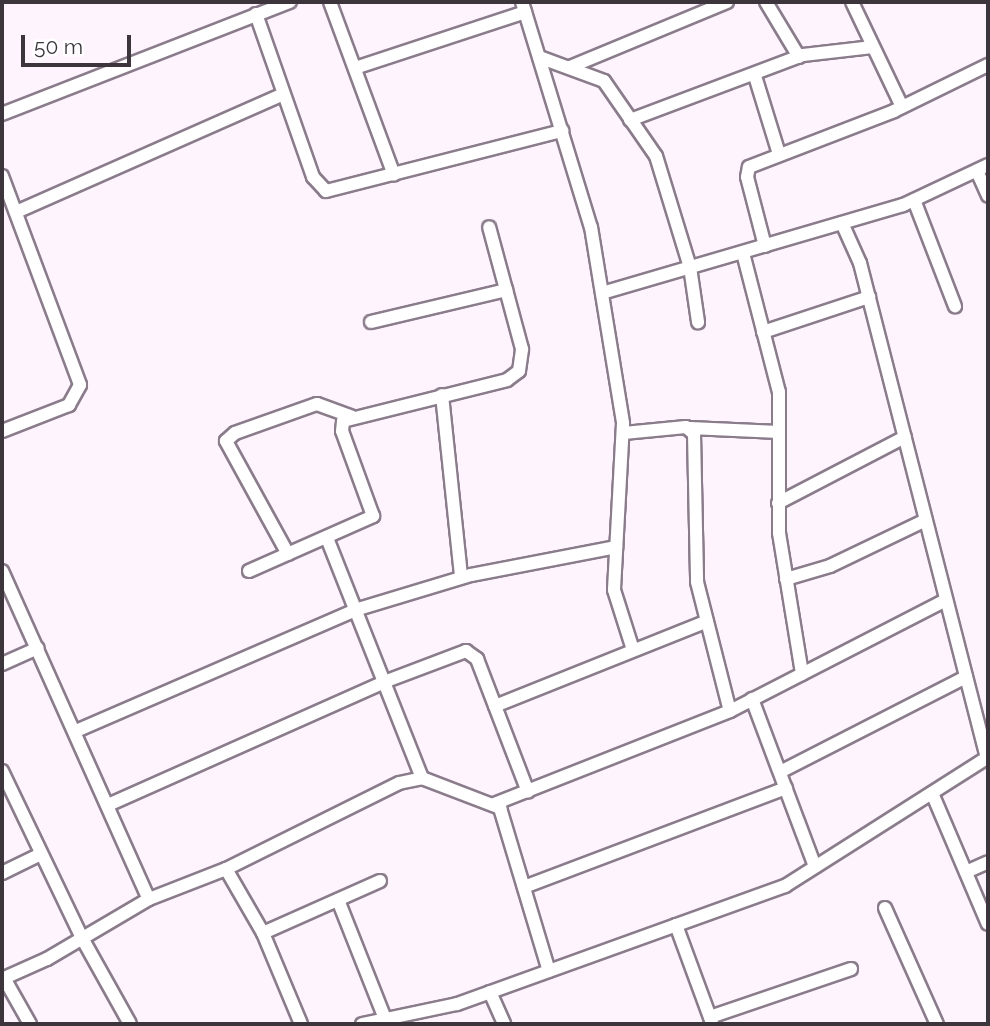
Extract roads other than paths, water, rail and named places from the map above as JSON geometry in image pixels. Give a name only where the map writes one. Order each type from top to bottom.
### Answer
[{"type":"street","points":[[2,114],[256,14],[271,5],[290,2]]},
{"type":"street","points":[[330,2],[394,175]]},
{"type":"street","points":[[569,67],[727,2]]},
{"type":"street","points":[[766,2],[799,57]]},
{"type":"street","points":[[852,2],[902,107]]},
{"type":"street","points":[[355,68],[524,7],[591,227],[624,433],[615,596],[633,650]]},
{"type":"street","points":[[256,14],[318,186],[335,191],[562,131]]},
{"type":"street","points":[[631,120],[755,76],[799,57],[873,47]]},
{"type":"street","points":[[539,57],[604,81],[659,163],[690,267],[698,322]]},
{"type":"street","points":[[765,246],[747,172],[754,163],[902,107],[988,65]]},
{"type":"street","points":[[755,76],[779,154]]},
{"type":"street","points":[[16,212],[283,94]]},
{"type":"street","points":[[602,293],[914,200],[982,168],[988,196]]},
{"type":"street","points":[[2,176],[62,331],[79,394],[69,405],[2,432]]},
{"type":"street","points":[[914,200],[955,306]]},
{"type":"street","points":[[362,1024],[490,992],[785,886],[988,757],[869,297],[842,223]]},
{"type":"street","points":[[249,571],[373,516],[342,431],[343,421],[507,380],[519,371],[522,349],[489,227]]},
{"type":"street","points":[[743,253],[779,392],[778,503],[786,579],[802,674]]},
{"type":"street","points":[[371,322],[506,290]]},
{"type":"street","points":[[764,332],[869,297]]},
{"type":"street","points":[[442,395],[461,577]]},
{"type":"street","points":[[288,554],[226,441],[234,433],[317,404],[352,417]]},
{"type":"street","points":[[624,433],[690,428],[779,432]]},
{"type":"street","points":[[690,428],[694,434],[697,582],[730,711]]},
{"type":"street","points":[[778,503],[905,437]]},
{"type":"street","points":[[786,579],[830,566],[926,520]]},
{"type":"street","points":[[327,538],[422,778]]},
{"type":"street","points":[[76,731],[355,610],[461,577],[616,547]]},
{"type":"street","points":[[2,571],[149,899]]},
{"type":"street","points":[[494,804],[730,711],[946,600]]},
{"type":"street","points":[[495,706],[707,621]]},
{"type":"street","points":[[2,664],[38,648]]},
{"type":"street","points":[[108,805],[384,682],[471,652],[528,792]]},
{"type":"street","points":[[780,772],[966,677]]},
{"type":"street","points":[[752,699],[815,867]]},
{"type":"street","points":[[2,771],[82,937],[130,1024]]},
{"type":"street","points":[[30,1024],[3,979],[149,899],[226,869],[399,783],[422,778],[494,804],[503,814],[549,971]]},
{"type":"street","points":[[524,887],[786,788]]},
{"type":"street","points":[[932,793],[988,924]]},
{"type":"street","points":[[2,873],[41,854]]},
{"type":"street","points":[[966,873],[988,862]]},
{"type":"street","points":[[226,869],[263,933],[301,1024]]},
{"type":"street","points":[[263,933],[380,881]]},
{"type":"street","points":[[338,900],[385,1019]]},
{"type":"street","points":[[885,908],[937,1024]]},
{"type":"street","points":[[676,925],[711,1021],[851,970]]},
{"type":"street","points":[[490,992],[504,1024]]}]
